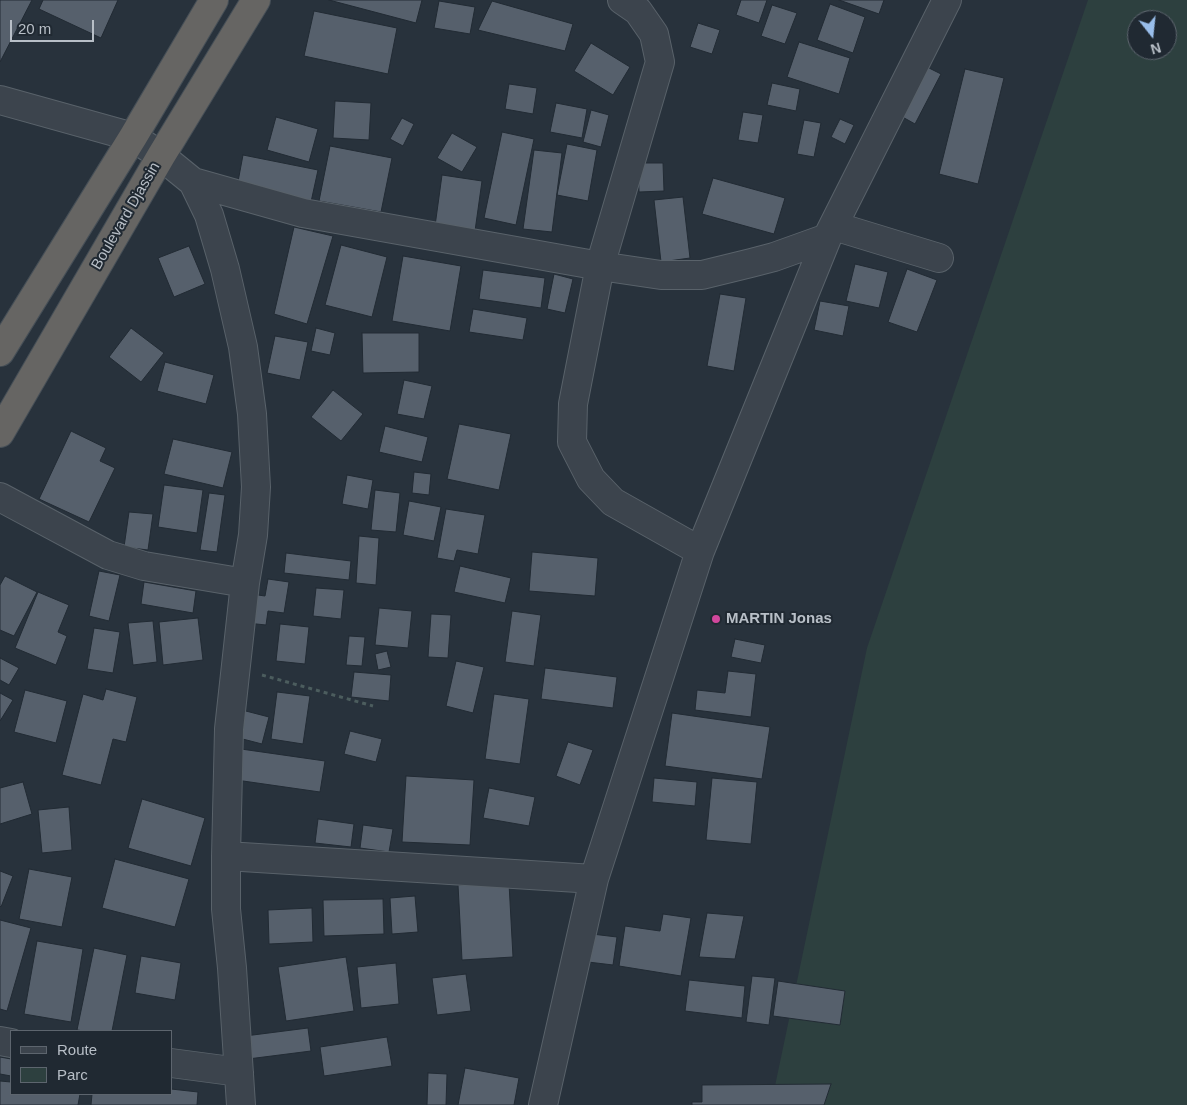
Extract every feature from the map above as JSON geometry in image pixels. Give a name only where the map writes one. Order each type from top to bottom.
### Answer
[{"type":"highway","points":[[0,352],[133,137],[214,0]]},
{"type":"highway","name":"Boulevard Djassin","points":[[0,433],[161,156],[256,0]]},
{"type":"street","points":[[622,0],[638,11],[654,34],[660,62],[600,266],[573,404],[572,442],[591,479],[613,502],[700,551]]},
{"type":"street","points":[[543,1105],[594,879],[700,551],[830,232],[947,0]]},
{"type":"street","points":[[0,100],[133,137],[161,156],[193,182],[303,213],[600,266],[661,275],[702,275],[774,257],[830,232],[939,258]]},
{"type":"street","points":[[193,182],[209,216],[225,269],[243,347],[252,414],[256,487],[253,536],[234,668],[228,730],[226,909],[241,1105]]},
{"type":"street","points":[[0,497],[108,555],[144,566],[245,583]]},
{"type":"street","points":[[226,856],[594,879]]},
{"type":"street","points":[[172,1063],[239,1072]]},
{"type":"path","points":[[234,668],[372,706]]},
{"type":"green space","points":[[1088,0],[1187,0],[1187,1105],[771,1105],[867,648]]},
{"type":"building","points":[[0,0],[32,0],[0,62]]},
{"type":"building","points":[[43,0],[118,0],[101,38],[39,9]]},
{"type":"building","points":[[329,0],[422,0],[416,23]]},
{"type":"building","points":[[741,0],[767,0],[759,23],[736,15]]},
{"type":"building","points":[[839,0],[884,0],[879,14]]},
{"type":"building","points":[[439,1],[475,7],[470,34],[434,28]]},
{"type":"building","points":[[492,1],[573,24],[565,51],[478,30]]},
{"type":"building","points":[[830,4],[865,17],[853,53],[817,40]]},
{"type":"building","points":[[772,5],[797,13],[785,44],[761,36]]},
{"type":"building","points":[[314,11],[397,28],[388,74],[304,56]]},
{"type":"building","points":[[698,23],[720,30],[712,54],[690,47]]},
{"type":"building","points":[[799,42],[850,58],[839,94],[787,77]]},
{"type":"building","points":[[591,43],[630,67],[613,95],[574,71]]},
{"type":"building","points":[[925,66],[941,74],[915,124],[899,115]]},
{"type":"building","points":[[965,69],[1004,78],[978,184],[939,174]]},
{"type":"building","points":[[772,83],[800,89],[796,111],[767,105]]},
{"type":"building","points":[[509,84],[537,88],[533,114],[505,109]]},
{"type":"building","points":[[335,101],[371,103],[369,140],[333,138]]},
{"type":"building","points":[[556,103],[587,109],[582,138],[550,132]]},
{"type":"building","points":[[591,110],[609,115],[601,147],[583,142]]},
{"type":"building","points":[[743,112],[763,115],[758,143],[738,140]]},
{"type":"building","points":[[276,117],[318,129],[309,162],[267,150]]},
{"type":"building","points":[[402,118],[414,124],[403,146],[390,139]]},
{"type":"building","points":[[840,119],[854,125],[845,144],[831,137]]},
{"type":"building","points":[[804,120],[821,123],[814,157],[797,154]]},
{"type":"building","points":[[502,132],[534,139],[516,225],[484,218]]},
{"type":"building","points":[[452,133],[477,147],[462,172],[437,158]]},
{"type":"building","points":[[567,144],[597,150],[588,201],[557,195]]},
{"type":"building","points":[[330,146],[392,158],[381,212],[319,201]]},
{"type":"building","points":[[534,150],[562,153],[552,232],[523,229]]},
{"type":"building","points":[[243,155],[318,170],[311,202],[237,187]]},
{"type":"building","points":[[638,163],[663,163],[664,191],[639,192]]},
{"type":"building","points":[[442,175],[482,181],[475,231],[435,226]]},
{"type":"building","points":[[713,178],[785,198],[774,234],[702,214]]},
{"type":"building","points":[[683,197],[690,258],[661,262],[654,200]]},
{"type":"building","points":[[294,227],[333,236],[307,324],[274,314]]},
{"type":"building","points":[[341,245],[387,257],[372,317],[325,305]]},
{"type":"building","points":[[189,246],[205,284],[174,297],[158,258]]},
{"type":"building","points":[[403,256],[461,266],[450,331],[392,321]]},
{"type":"building","points":[[855,264],[888,272],[879,308],[846,301]]},
{"type":"building","points":[[907,269],[937,280],[917,332],[888,322]]},
{"type":"building","points":[[483,270],[545,278],[541,308],[479,299]]},
{"type":"building","points":[[554,274],[573,279],[565,313],[547,309]]},
{"type":"building","points":[[720,294],[746,298],[734,371],[707,366]]},
{"type":"building","points":[[820,301],[849,306],[843,336],[814,330]]},
{"type":"building","points":[[473,309],[527,318],[523,340],[469,332]]},
{"type":"building","points":[[131,328],[164,353],[141,382],[109,357]]},
{"type":"building","points":[[316,328],[335,333],[330,355],[311,351]]},
{"type":"building","points":[[362,333],[419,333],[419,372],[363,373]]},
{"type":"building","points":[[275,336],[308,342],[300,380],[267,373]]},
{"type":"building","points":[[165,362],[214,375],[206,404],[157,391]]},
{"type":"building","points":[[404,380],[432,386],[424,419],[397,414]]},
{"type":"building","points":[[333,390],[363,414],[341,441],[311,417]]},
{"type":"building","points":[[459,424],[511,434],[499,490],[447,479]]},
{"type":"building","points":[[385,426],[428,437],[422,462],[379,452]]},
{"type":"building","points":[[71,431],[106,448],[100,461],[115,468],[89,522],[39,499]]},
{"type":"building","points":[[173,439],[232,452],[223,488],[164,474]]},
{"type":"building","points":[[414,472],[431,474],[429,495],[412,493]]},
{"type":"building","points":[[347,475],[373,480],[368,509],[342,504]]},
{"type":"building","points":[[164,485],[203,490],[197,533],[158,527]]},
{"type":"building","points":[[375,490],[400,493],[396,532],[371,530]]},
{"type":"building","points":[[209,493],[225,495],[217,552],[200,550]]},
{"type":"building","points":[[409,501],[441,507],[434,541],[403,535]]},
{"type":"building","points":[[446,509],[485,515],[478,554],[457,550],[454,561],[437,558]]},
{"type":"building","points":[[129,512],[153,514],[148,550],[124,547]]},
{"type":"building","points":[[359,536],[379,538],[376,585],[356,583]]},
{"type":"building","points":[[532,552],[598,558],[595,596],[529,591]]},
{"type":"building","points":[[286,553],[351,561],[349,580],[284,573]]},
{"type":"building","points":[[460,566],[511,578],[505,603],[454,592]]},
{"type":"building","points":[[99,571],[120,575],[109,621],[89,616]]},
{"type":"building","points":[[5,576],[37,592],[14,636],[0,630],[0,585]]},
{"type":"building","points":[[268,579],[289,582],[284,613],[268,611],[266,625],[247,623],[251,594],[265,596]]},
{"type":"building","points":[[144,582],[196,591],[193,613],[141,604]]},
{"type":"building","points":[[316,588],[344,590],[341,619],[313,616]]},
{"type":"building","points":[[38,592],[69,605],[58,632],[67,636],[56,665],[15,648]]},
{"type":"building","points":[[379,608],[412,611],[408,648],[375,645]]},
{"type":"building","points":[[512,611],[541,615],[534,666],[505,662]]},
{"type":"building","points":[[431,614],[451,615],[448,658],[428,657]]},
{"type":"building","points":[[198,618],[203,660],[163,665],[159,622]]},
{"type":"building","points":[[153,621],[157,662],[133,665],[128,623]]},
{"type":"building","points":[[280,624],[309,627],[305,664],[276,661]]},
{"type":"building","points":[[94,628],[120,632],[113,673],[87,669]]},
{"type":"building","points":[[349,636],[365,637],[362,666],[346,665]]},
{"type":"building","points":[[735,639],[765,645],[761,663],[731,657]]},
{"type":"building","points":[[387,651],[391,667],[378,670],[375,654]]},
{"type":"building","points":[[0,658],[19,668],[9,685],[0,680]]},
{"type":"building","points":[[456,661],[484,667],[473,713],[446,706]]},
{"type":"building","points":[[545,668],[617,677],[613,708],[541,699]]},
{"type":"building","points":[[728,671],[756,674],[751,717],[695,710],[697,690],[725,693]]},
{"type":"building","points":[[354,672],[391,675],[389,701],[351,697]]},
{"type":"building","points":[[106,689],[137,697],[126,742],[113,739],[101,785],[62,775],[83,694],[103,700]]},
{"type":"building","points":[[25,690],[67,701],[56,743],[14,732]]},
{"type":"building","points":[[277,692],[310,696],[303,744],[271,739]]},
{"type":"building","points":[[0,693],[13,700],[0,721]]},
{"type":"building","points":[[494,694],[529,699],[520,764],[485,759]]},
{"type":"building","points":[[242,710],[269,717],[262,744],[235,737]]},
{"type":"building","points":[[672,713],[770,727],[762,779],[665,766]]},
{"type":"building","points":[[350,731],[382,739],[376,762],[344,754]]},
{"type":"building","points":[[568,742],[593,750],[580,785],[556,776]]},
{"type":"building","points":[[241,749],[325,761],[320,792],[236,780]]},
{"type":"building","points":[[406,776],[474,780],[470,845],[402,842]]},
{"type":"building","points":[[654,778],[697,782],[695,806],[652,802]]},
{"type":"building","points":[[712,778],[757,782],[751,844],[706,840]]},
{"type":"building","points":[[23,782],[32,814],[0,824],[0,788]]},
{"type":"building","points":[[489,788],[535,797],[529,826],[483,818]]},
{"type":"building","points":[[142,799],[205,818],[191,866],[128,848]]},
{"type":"building","points":[[69,807],[72,850],[42,853],[38,810]]},
{"type":"building","points":[[318,819],[354,824],[351,847],[315,843]]},
{"type":"building","points":[[363,825],[393,829],[389,852],[360,848]]},
{"type":"building","points":[[115,859],[189,879],[175,927],[102,908]]},
{"type":"building","points":[[29,869],[72,877],[62,927],[19,919]]},
{"type":"building","points":[[0,871],[13,876],[1,907],[0,906]]},
{"type":"building","points":[[509,883],[513,957],[462,960],[458,885]]},
{"type":"building","points":[[415,896],[418,932],[392,934],[390,898]]},
{"type":"building","points":[[383,899],[384,934],[324,936],[323,900]]},
{"type":"building","points":[[312,908],[313,942],[269,944],[268,910]]},
{"type":"building","points":[[707,913],[744,916],[735,959],[699,957]]},
{"type":"building","points":[[663,914],[691,918],[681,976],[619,966],[625,926],[660,931]]},
{"type":"building","points":[[0,920],[31,928],[7,1011],[0,1009]]},
{"type":"building","points":[[592,934],[617,937],[613,965],[588,962]]},
{"type":"building","points":[[37,941],[83,949],[71,1022],[24,1014]]},
{"type":"building","points":[[94,948],[127,955],[112,1030],[77,1030]]},
{"type":"building","points":[[141,956],[181,963],[175,1000],[135,993]]},
{"type":"building","points":[[346,957],[354,1011],[286,1021],[278,967]]},
{"type":"building","points":[[396,963],[399,1004],[361,1008],[357,967]]},
{"type":"building","points":[[466,974],[471,1011],[437,1015],[432,978]]},
{"type":"building","points":[[752,976],[775,978],[769,1025],[746,1022]]},
{"type":"building","points":[[689,980],[745,986],[742,1018],[685,1011]]},
{"type":"building","points":[[778,981],[845,991],[840,1025],[773,1016]]},
{"type":"building","points":[[308,1028],[311,1051],[248,1059],[245,1036]]},
{"type":"building","points":[[387,1037],[392,1066],[324,1076],[320,1047]]},
{"type":"building","points":[[0,1057],[10,1059],[10,1076],[0,1074]]},
{"type":"building","points":[[465,1068],[519,1078],[514,1105],[458,1105]]},
{"type":"building","points":[[428,1073],[447,1074],[446,1105],[427,1105]]},
{"type":"building","points":[[0,1081],[10,1082],[10,1095],[80,1095],[78,1105],[0,1105]]},
{"type":"building","points":[[831,1084],[824,1105],[692,1105],[692,1102],[702,1102],[702,1085]]},
{"type":"building","points":[[172,1089],[198,1092],[197,1105],[91,1105],[92,1095],[172,1095]]},
{"type":"place","name":"MARTIN Jonas","points":[[716,619]]}]
